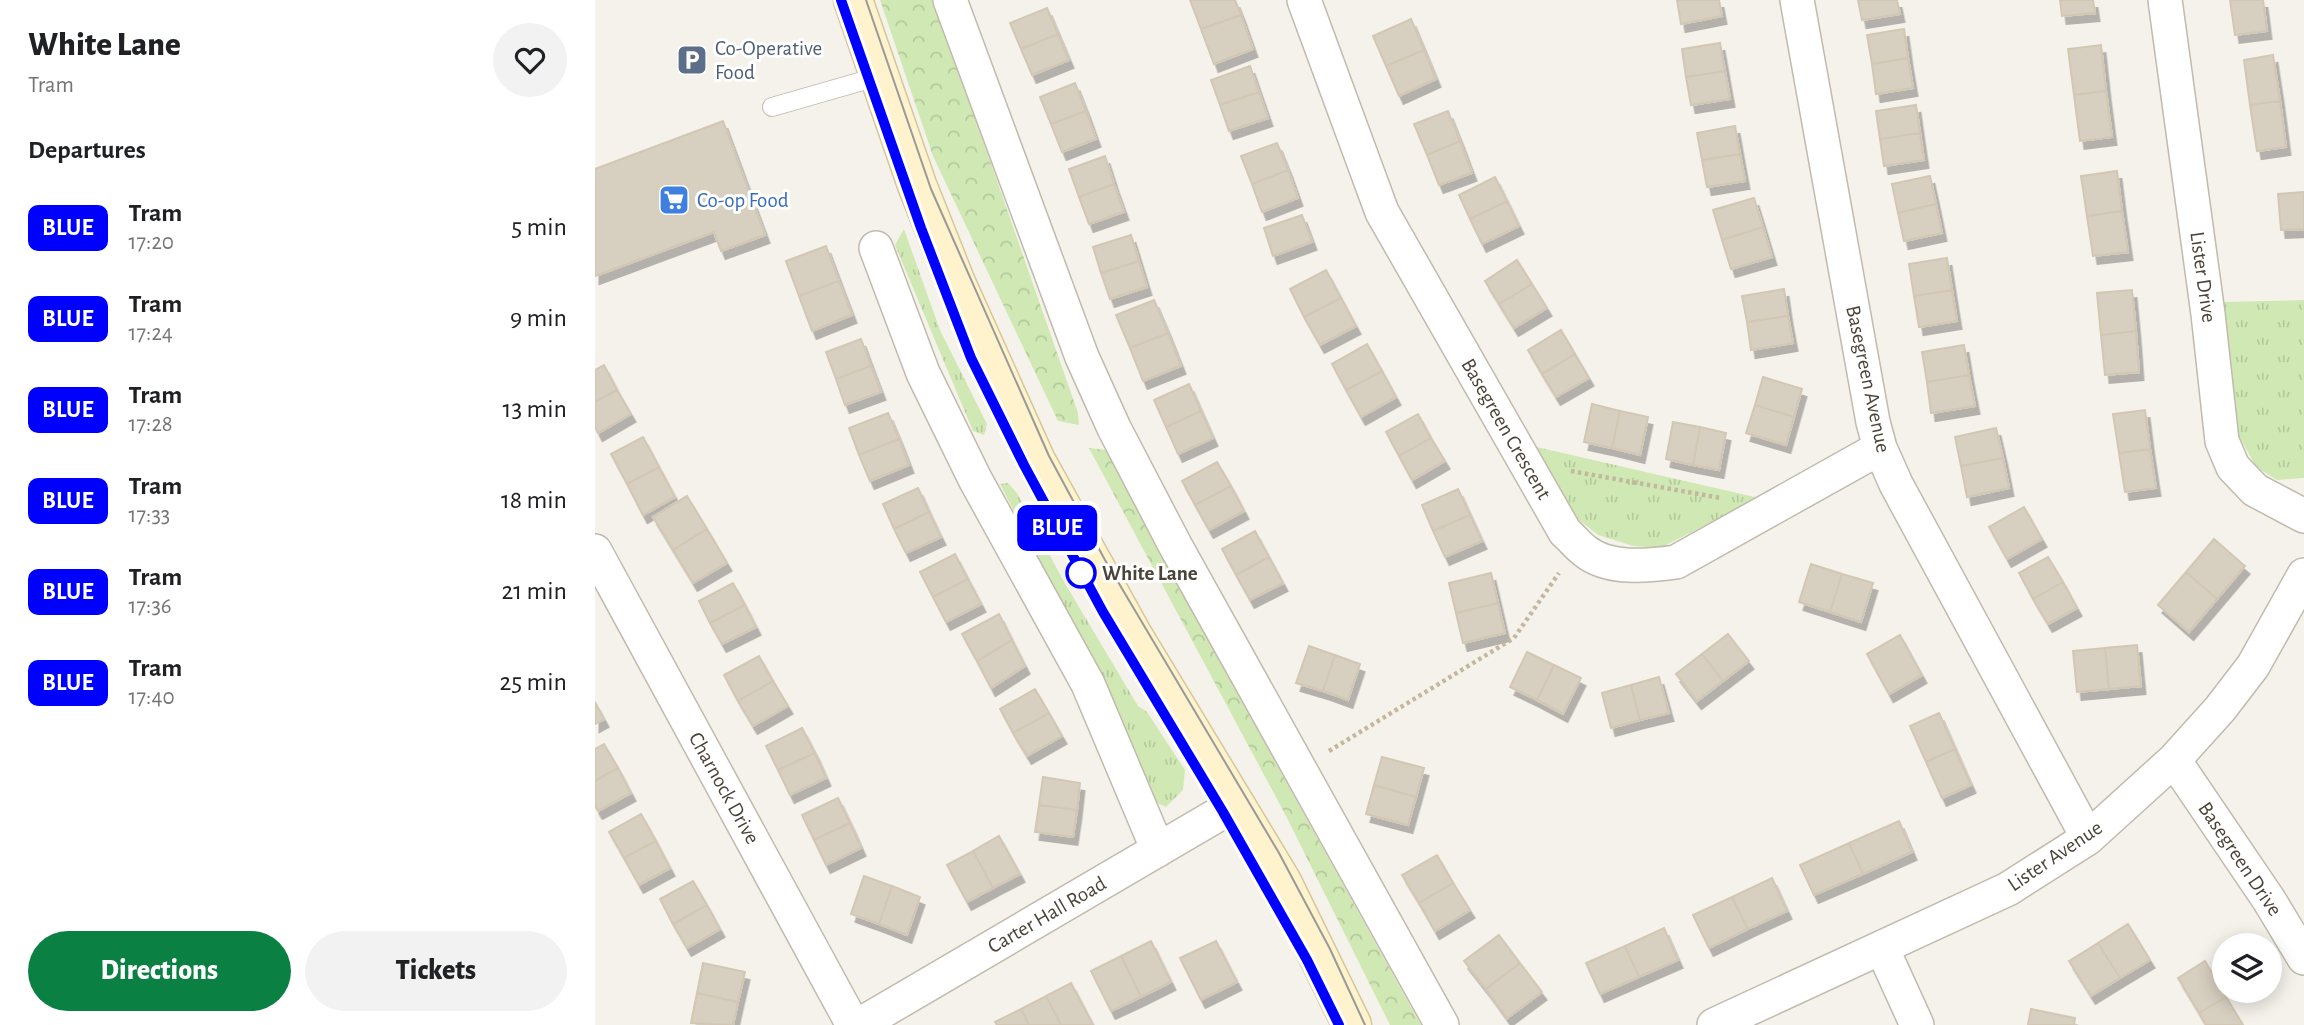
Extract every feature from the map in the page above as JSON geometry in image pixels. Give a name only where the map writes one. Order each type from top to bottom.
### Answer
[{"type":"main road","points":[[853,0],[917,186],[956,283],[1036,461],[1132,634],[1290,897],[1352,1025]]},
{"type":"street","points":[[950,0],[1082,357],[1103,404],[1175,545],[1442,1025]]},
{"type":"street","name":"Basegreen Crescent","points":[[1304,0],[1382,212],[1565,532],[1587,553],[1616,564],[1645,566],[1676,562],[1880,448]]},
{"type":"street","name":"Basegreen Avenue","points":[[1797,0],[1865,382],[1880,448],[1910,509],[2088,838]]},
{"type":"street","name":"Lister Drive","points":[[2165,0],[2208,314],[2222,441],[2233,467],[2255,490],[2304,516]]},
{"type":"street","points":[[876,248],[923,373],[975,479],[1087,684],[1158,850]]},
{"type":"street","name":"Charnock Drive","points":[[595,551],[853,1025]]},
{"type":"street","name":"Lister Avenue","points":[[1714,1025],[2008,889],[2088,838],[2174,761],[2220,709],[2253,666],[2304,575]]},
{"type":"street","name":"Basegreen Drive","points":[[2174,761],[2269,900],[2304,958]]},
{"type":"street","name":"Carter Hall Road","points":[[859,1025],[1236,804]]},
{"type":"street","points":[[1882,948],[1917,1025]]},
{"type":"lane","points":[[772,107],[880,76]]},
{"type":"path","points":[[1525,463],[1774,508]]},
{"type":"path","points":[[1298,769],[1514,638],[1579,545]]},
{"type":"green space","points":[[880,0],[934,0],[1078,413],[1079,425],[1058,421],[933,156]]},
{"type":"green space","points":[[904,229],[940,330],[987,424],[984,435],[973,431],[895,245]]},
{"type":"green space","points":[[2304,300],[2304,478],[2277,480],[2256,467],[2238,434],[2222,302]]},
{"type":"green space","points":[[1528,445],[1759,498],[1660,548],[1633,546],[1598,535],[1573,515]]},
{"type":"green space","points":[[1089,448],[1107,450],[1212,648],[1421,1025],[1390,1025],[1286,816]]},
{"type":"green space","points":[[1008,483],[1017,493],[1063,580],[1138,706],[1147,712],[1185,770],[1183,790],[1166,807],[1157,803],[1112,705],[1000,484]]},
{"type":"building","points":[[1190,0],[1235,0],[1241,15],[1201,29]]},
{"type":"building","points":[[1677,0],[1719,0],[1722,16],[1681,24]]},
{"type":"building","points":[[1858,0],[1897,0],[1900,14],[1862,20]]},
{"type":"building","points":[[2060,0],[2093,0],[2095,13],[2062,16]]},
{"type":"building","points":[[2230,0],[2263,0],[2267,31],[2235,35]]},
{"type":"building","points":[[1047,8],[1058,34],[1021,49],[1010,23]]},
{"type":"building","points":[[1241,15],[1253,49],[1214,64],[1201,29]]},
{"type":"building","points":[[1411,19],[1424,50],[1386,66],[1373,36]]},
{"type":"building","points":[[1904,29],[1908,58],[1872,64],[1867,35]]},
{"type":"building","points":[[1058,34],[1069,60],[1032,75],[1021,49]]},
{"type":"building","points":[[1720,43],[1725,71],[1686,77],[1682,49]]},
{"type":"building","points":[[2101,45],[2106,91],[2074,95],[2068,49]]},
{"type":"building","points":[[1424,50],[1436,79],[1399,96],[1386,66]]},
{"type":"building","points":[[2273,55],[2280,101],[2250,105],[2244,60]]},
{"type":"building","points":[[1908,58],[1913,88],[1876,94],[1872,64]]},
{"type":"building","points":[[1250,66],[1259,92],[1220,105],[1211,80]]},
{"type":"building","points":[[1725,71],[1730,99],[1691,105],[1686,77]]},
{"type":"building","points":[[1075,83],[1086,111],[1051,124],[1040,97]]},
{"type":"building","points":[[2106,91],[2112,137],[2080,141],[2074,95]]},
{"type":"building","points":[[1259,92],[1268,118],[1229,131],[1220,105]]},
{"type":"building","points":[[2280,101],[2286,147],[2257,151],[2250,105]]},
{"type":"building","points":[[1916,105],[1920,133],[1880,139],[1876,111]]},
{"type":"building","points":[[1086,111],[1096,139],[1062,152],[1051,124]]},
{"type":"building","points":[[1448,111],[1460,141],[1427,155],[1414,124]]},
{"type":"building","name":"Co-op Food","points":[[723,121],[765,235],[721,251],[714,232],[595,276],[595,169]]},
{"type":"building","points":[[1735,126],[1740,154],[1702,160],[1697,133]]},
{"type":"building","points":[[1920,133],[1924,160],[1884,166],[1880,139]]},
{"type":"building","points":[[1460,141],[1472,173],[1439,185],[1427,155]]},
{"type":"building","points":[[1277,143],[1288,170],[1252,184],[1241,156]]},
{"type":"building","points":[[1740,154],[1745,181],[1707,187],[1702,160]]},
{"type":"building","points":[[1105,156],[1114,184],[1079,197],[1069,169]]},
{"type":"building","points":[[1288,170],[1298,198],[1262,212],[1252,184]]},
{"type":"building","points":[[2117,171],[2122,211],[2087,216],[2081,176]]},
{"type":"building","points":[[1930,176],[1936,204],[1898,213],[1892,184]]},
{"type":"building","points":[[1495,177],[1507,201],[1470,219],[1459,195]]},
{"type":"building","points":[[1114,184],[1124,212],[1089,224],[1079,197]]},
{"type":"building","points":[[2304,192],[2304,229],[2281,230],[2278,194]]},
{"type":"building","points":[[1754,198],[1763,227],[1722,240],[1713,210]]},
{"type":"building","points":[[1507,201],[1519,226],[1482,244],[1470,219]]},
{"type":"building","points":[[1936,204],[1942,233],[1904,241],[1898,213]]},
{"type":"building","points":[[2122,211],[2128,252],[2093,256],[2087,216]]},
{"type":"building","points":[[1302,215],[1312,242],[1273,256],[1264,228]]},
{"type":"building","points":[[1763,227],[1772,257],[1731,269],[1722,240]]},
{"type":"building","points":[[1131,235],[1139,261],[1101,273],[1093,247]]},
{"type":"building","points":[[826,246],[839,281],[799,296],[786,261]]},
{"type":"building","points":[[1947,258],[1952,290],[1914,296],[1909,264]]},
{"type":"building","points":[[1517,260],[1532,284],[1499,304],[1485,281]]},
{"type":"building","points":[[1139,261],[1147,287],[1110,299],[1101,273]]},
{"type":"building","points":[[1326,270],[1341,298],[1304,317],[1290,289]]},
{"type":"building","points":[[839,281],[852,315],[812,331],[799,296]]},
{"type":"building","points":[[1532,284],[1547,308],[1514,328],[1499,304]]},
{"type":"building","points":[[1784,289],[1788,316],[1747,322],[1742,296]]},
{"type":"building","points":[[1952,290],[1957,321],[1919,327],[1914,296]]},
{"type":"building","points":[[2132,290],[2136,331],[2101,335],[2097,293]]},
{"type":"building","points":[[1341,298],[1356,326],[1320,345],[1304,317]]},
{"type":"building","points":[[1154,300],[1168,333],[1130,348],[1116,315]]},
{"type":"building","points":[[1788,316],[1793,343],[1751,350],[1747,322]]},
{"type":"building","points":[[1561,330],[1575,354],[1542,374],[1528,350]]},
{"type":"building","points":[[2136,331],[2139,372],[2105,375],[2101,335]]},
{"type":"building","points":[[1168,333],[1181,366],[1143,381],[1130,348]]},
{"type":"building","points":[[861,339],[871,366],[836,379],[826,352]]},
{"type":"building","points":[[1367,344],[1382,371],[1346,390],[1332,364]]},
{"type":"building","points":[[1964,345],[1969,375],[1927,382],[1922,352]]},
{"type":"building","points":[[1575,354],[1589,378],[1556,397],[1542,374]]},
{"type":"building","points":[[604,365],[617,390],[595,402],[595,370]]},
{"type":"building","points":[[871,366],[881,392],[845,405],[836,379]]},
{"type":"building","points":[[1382,371],[1396,397],[1361,417],[1346,390]]},
{"type":"building","points":[[1969,375],[1975,406],[1931,413],[1927,382]]},
{"type":"building","points":[[1763,377],[1802,389],[1794,417],[1755,405]]},
{"type":"building","points":[[1189,384],[1201,411],[1166,427],[1154,400]]},
{"type":"building","points":[[617,390],[631,414],[598,433],[595,427],[595,402]]},
{"type":"building","points":[[1592,404],[1620,411],[1612,448],[1584,442]]},
{"type":"building","points":[[1755,405],[1794,417],[1786,445],[1746,433]]},
{"type":"building","points":[[2145,410],[2150,449],[2119,453],[2113,414]]},
{"type":"building","points":[[1201,411],[1213,438],[1178,454],[1166,427]]},
{"type":"building","points":[[1620,411],[1648,417],[1640,455],[1612,448]]},
{"type":"building","points":[[888,413],[899,439],[859,455],[849,428]]},
{"type":"building","points":[[1418,414],[1431,438],[1399,456],[1386,432]]},
{"type":"building","points":[[1673,422],[1700,427],[1693,465],[1666,459]]},
{"type":"building","points":[[1700,427],[1726,433],[1719,470],[1693,465]]},
{"type":"building","points":[[1996,428],[2003,458],[1961,466],[1955,437]]},
{"type":"building","points":[[643,437],[659,467],[627,484],[611,454]]},
{"type":"building","points":[[1431,438],[1445,461],[1412,480],[1399,456]]},
{"type":"building","points":[[899,439],[909,465],[870,481],[859,455]]},
{"type":"building","points":[[2150,449],[2156,488],[2125,492],[2119,453]]},
{"type":"building","points":[[2003,458],[2009,488],[1967,497],[1961,466]]},
{"type":"building","points":[[1217,462],[1231,486],[1195,505],[1182,481]]},
{"type":"building","points":[[659,467],[675,497],[643,515],[627,484]]},
{"type":"building","points":[[1231,486],[1244,511],[1209,530],[1195,505]]},
{"type":"building","points":[[918,488],[929,512],[894,529],[883,504]]},
{"type":"building","points":[[1458,489],[1470,515],[1433,531],[1422,505]]},
{"type":"building","points":[[687,496],[707,529],[673,550],[653,517]]},
{"type":"building","points":[[2024,507],[2042,539],[2007,559],[1989,527]]},
{"type":"building","points":[[929,512],[941,537],[906,553],[894,529]]},
{"type":"building","points":[[1470,515],[1482,541],[1445,557],[1433,531]]},
{"type":"building","points":[[707,529],[727,563],[693,583],[673,550]]},
{"type":"building","points":[[1255,531],[1269,557],[1236,575],[1222,549]]},
{"type":"building","points":[[2214,539],[2245,566],[2217,599],[2186,572]]},
{"type":"building","points":[[955,554],[968,579],[933,597],[920,572]]},
{"type":"building","points":[[1269,557],[1283,583],[1250,600],[1236,575]]},
{"type":"building","points":[[2048,557],[2063,582],[2033,599],[2019,573]]},
{"type":"building","points":[[1811,564],[1842,574],[1830,612],[1799,602]]},
{"type":"building","points":[[2186,572],[2217,599],[2189,632],[2158,605]]},
{"type":"building","points":[[1491,573],[1498,603],[1456,613],[1449,583]]},
{"type":"building","points":[[1842,574],[1873,583],[1861,622],[1830,612]]},
{"type":"building","points":[[968,579],[981,604],[946,622],[933,597]]},
{"type":"building","points":[[2063,582],[2077,608],[2048,624],[2033,599]]},
{"type":"building","points":[[733,583],[745,605],[710,623],[699,601]]},
{"type":"building","points":[[1498,603],[1505,633],[1463,643],[1456,613]]},
{"type":"building","points":[[745,605],[756,627],[722,644],[710,623]]},
{"type":"building","points":[[999,614],[1012,640],[977,661],[962,634]]},
{"type":"building","points":[[1728,634],[1749,661],[1723,681],[1702,654]]},
{"type":"building","points":[[1900,635],[1922,675],[1889,694],[1867,654]]},
{"type":"building","points":[[1012,640],[1025,666],[991,688],[977,661]]},
{"type":"building","points":[[2137,645],[2141,686],[2109,689],[2105,648]]},
{"type":"building","points":[[1309,646],[1335,655],[1323,691],[1296,683]]},
{"type":"building","points":[[2105,648],[2109,689],[2077,692],[2073,651]]},
{"type":"building","points":[[1527,652],[1554,665],[1537,700],[1510,687]]},
{"type":"building","points":[[1702,654],[1723,681],[1697,701],[1676,674]]},
{"type":"building","points":[[1335,655],[1360,664],[1348,700],[1323,691]]},
{"type":"building","points":[[759,656],[773,681],[738,701],[724,675]]},
{"type":"building","points":[[1554,665],[1581,678],[1563,714],[1537,700]]},
{"type":"building","points":[[1659,677],[1669,713],[1640,720],[1631,685]]},
{"type":"building","points":[[773,681],[788,706],[753,726],[738,701]]},
{"type":"building","points":[[1631,685],[1640,720],[1611,728],[1602,693]]},
{"type":"building","points":[[1035,689],[1049,713],[1013,733],[1000,709]]},
{"type":"building","points":[[595,702],[604,719],[595,724]]},
{"type":"building","points":[[1049,713],[1062,736],[1027,756],[1013,733]]},
{"type":"building","points":[[1939,713],[1955,749],[1926,762],[1910,726]]},
{"type":"building","points":[[802,728],[815,753],[778,770],[766,746]]},
{"type":"building","points":[[604,744],[618,768],[595,781],[595,749]]},
{"type":"building","points":[[1955,749],[1971,785],[1942,798],[1926,762]]},
{"type":"building","points":[[815,753],[826,778],[790,795],[778,770]]},
{"type":"building","points":[[1382,757],[1424,768],[1416,797],[1374,785]]},
{"type":"building","points":[[618,768],[631,793],[598,811],[595,806],[595,781]]},
{"type":"building","points":[[1043,777],[1080,783],[1077,810],[1039,805]]},
{"type":"building","points":[[1374,785],[1416,797],[1408,825],[1366,814]]},
{"type":"building","points":[[838,798],[850,823],[814,840],[802,815]]},
{"type":"building","points":[[1039,805],[1077,810],[1073,837],[1035,832]]},
{"type":"building","points":[[641,814],[656,841],[624,858],[609,832]]},
{"type":"building","points":[[1899,821],[1912,852],[1863,874],[1849,843]]},
{"type":"building","points":[[850,823],[861,848],[826,865],[814,840]]},
{"type":"building","points":[[999,836],[1020,874],[993,888],[973,851]]},
{"type":"building","points":[[656,841],[670,868],[639,885],[624,858]]},
{"type":"building","points":[[1849,843],[1863,874],[1814,895],[1800,865]]},
{"type":"building","points":[[973,851],[993,888],[967,902],[947,865]]},
{"type":"building","points":[[1437,855],[1453,883],[1419,903],[1402,875]]},
{"type":"building","points":[[864,876],[892,886],[879,924],[851,914]]},
{"type":"building","points":[[1772,878],[1787,911],[1748,929],[1732,897]]},
{"type":"building","points":[[693,881],[707,905],[673,924],[660,899]]},
{"type":"building","points":[[1453,883],[1470,910],[1435,931],[1419,903]]},
{"type":"building","points":[[892,886],[920,897],[907,935],[879,924]]},
{"type":"building","points":[[1732,897],[1748,929],[1709,948],[1693,915]]},
{"type":"building","points":[[707,905],[720,929],[687,948],[673,924]]},
{"type":"building","points":[[2128,924],[2150,960],[2120,978],[2098,943]]},
{"type":"building","points":[[1664,928],[1678,960],[1639,977],[1625,946]]},
{"type":"building","points":[[1499,935],[1520,963],[1486,989],[1464,961]]},
{"type":"building","points":[[1151,941],[1171,982],[1141,997],[1121,956]]},
{"type":"building","points":[[1216,941],[1237,982],[1201,1000],[1180,958]]},
{"type":"building","points":[[2098,943],[2120,978],[2091,996],[2069,961]]},
{"type":"building","points":[[1625,946],[1639,977],[1600,994],[1586,963]]},
{"type":"building","points":[[1121,956],[1141,997],[1111,1011],[1091,971]]},
{"type":"building","points":[[2205,961],[2212,973],[2212,1003],[2216,1003],[2199,1013],[2178,978]]},
{"type":"building","points":[[703,963],[745,972],[738,1002],[697,993]]},
{"type":"building","points":[[1520,963],[1542,992],[1507,1018],[1486,989]]},
{"type":"building","points":[[1071,983],[1093,1025],[1061,1025],[1046,996]]},
{"type":"building","points":[[697,993],[738,1002],[733,1025],[691,1023]]},
{"type":"building","points":[[1046,996],[1061,1025],[1029,1025],[1021,1009]]},
{"type":"building","points":[[2216,1003],[2230,1003],[2243,1025],[2206,1025],[2199,1013]]},
{"type":"building","points":[[1021,1009],[1029,1025],[997,1025],[995,1022]]},
{"type":"building","points":[[2031,1009],[2075,1018],[2074,1025],[2028,1025]]},
{"type":"tram line","points":[[841,0],[921,228],[971,358],[1024,465],[1124,650],[1223,812],[1307,960],[1339,1025]]},
{"type":"tram line","name":"BLUE","points":[[841,0],[921,228],[971,358],[1024,465],[1103,612],[1223,812],[1307,960],[1339,1025]]},
{"type":"tram line","points":[[866,0],[931,189],[1049,456],[1105,560],[1279,853],[1330,949],[1365,1025]]},
{"type":"place","name":"Co-Operative Food","points":[[692,60]]},
{"type":"place","name":"Co-op Food","points":[[674,200]]},
{"type":"place","name":"White Lane","points":[[1081,573]]}]
